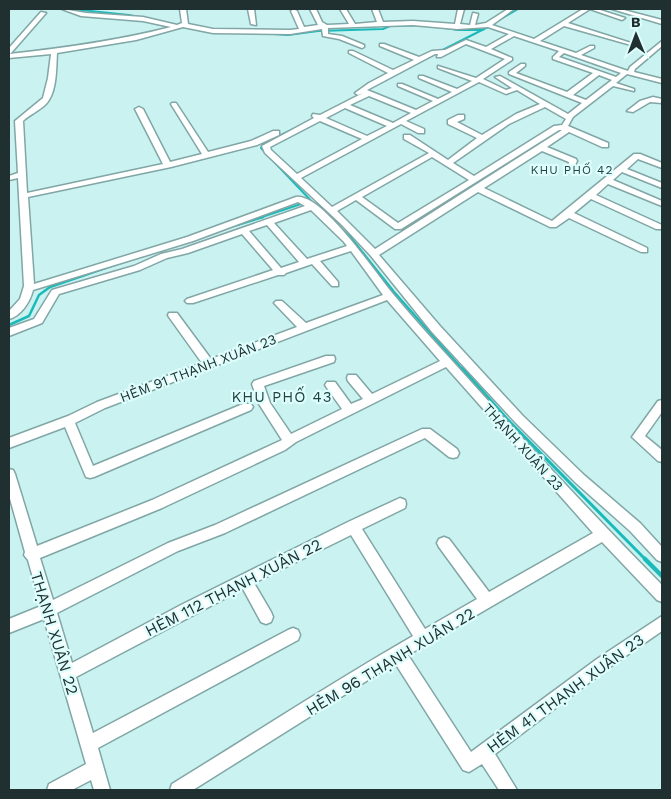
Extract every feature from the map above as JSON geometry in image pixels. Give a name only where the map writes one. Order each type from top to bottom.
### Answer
[{"type":"street","points":[[65,9],[81,15],[137,18],[213,31],[290,32],[306,29],[373,31],[427,26],[450,31],[490,26],[628,73],[662,81]]},
{"type":"street","points":[[81,9],[138,11],[201,35],[246,34],[274,38],[353,25],[413,23],[460,29]]},
{"type":"street","points":[[180,26],[183,9]]},
{"type":"street","points":[[251,9],[254,24]]},
{"type":"street","points":[[313,9],[319,23],[325,29],[328,36],[340,37],[362,46]]},
{"type":"street","points":[[343,9],[353,25]]},
{"type":"street","points":[[375,9],[381,24]]},
{"type":"street","points":[[460,29],[461,9]]},
{"type":"street","points":[[592,9],[632,21]]},
{"type":"street","points":[[615,9],[662,22]]},
{"type":"street","points":[[294,11],[302,28],[306,29]]},
{"type":"street","points":[[535,41],[584,11],[604,19],[608,16]]},
{"type":"street","points":[[490,26],[513,12]]},
{"type":"street","points":[[9,52],[43,13]]},
{"type":"street","points":[[472,27],[475,14]]},
{"type":"street","points":[[564,24],[629,44]]},
{"type":"street","points":[[9,56],[54,52],[136,38],[180,26]]},
{"type":"street","points":[[486,49],[513,34]]},
{"type":"street","points":[[23,196],[168,165],[254,143],[346,106],[366,92],[370,84],[466,42],[510,59],[456,91],[296,178]]},
{"type":"street","points":[[568,116],[586,102],[620,85],[632,68],[662,43]]},
{"type":"street","points":[[382,45],[423,61]]},
{"type":"street","points":[[576,55],[592,47]]},
{"type":"street","points":[[563,51],[555,58],[598,73],[620,85]]},
{"type":"street","points":[[9,123],[19,121],[24,115],[43,102],[47,96],[54,52]]},
{"type":"street","points":[[351,52],[394,73]]},
{"type":"street","points":[[524,65],[510,73],[586,102]]},
{"type":"street","points":[[457,74],[466,67]]},
{"type":"street","points":[[440,68],[477,79],[506,92],[517,88]]},
{"type":"street","points":[[568,95],[598,73]]},
{"type":"street","points":[[422,77],[456,91]]},
{"type":"street","points":[[498,77],[568,116]]},
{"type":"street","points":[[400,85],[438,101]]},
{"type":"street","points":[[416,113],[366,92],[266,146],[268,151],[374,254],[436,329],[519,419],[580,479],[635,526],[662,556]]},
{"type":"street","points":[[632,110],[646,99],[652,98],[662,101]]},
{"type":"street","points":[[174,104],[206,155]]},
{"type":"street","points":[[448,163],[481,137],[517,115],[545,104]]},
{"type":"street","points":[[346,106],[391,125]]},
{"type":"street","points":[[139,109],[168,165]]},
{"type":"street","points":[[357,197],[398,226],[542,148],[566,131],[564,127],[570,118],[568,116]]},
{"type":"street","points":[[317,117],[367,139]]},
{"type":"street","points":[[461,117],[451,122],[481,137]]},
{"type":"street","points":[[9,316],[17,310],[28,296],[19,121]]},
{"type":"street","points":[[400,121],[421,131]]},
{"type":"street","points":[[374,254],[557,128],[564,127],[605,145]]},
{"type":"street","points":[[407,137],[433,152],[434,155],[477,184],[553,225],[608,182],[620,169],[637,156],[662,166]]},
{"type":"street","points":[[542,148],[573,161],[571,165]]},
{"type":"street","points":[[331,211],[430,155],[434,155]]},
{"type":"street","points":[[620,169],[662,186]]},
{"type":"street","points":[[9,178],[22,175]]},
{"type":"street","points":[[608,182],[662,204]]},
{"type":"street","points":[[590,196],[659,227]]},
{"type":"street","name":"THẠNH XUÂN 23","points":[[28,288],[76,276],[190,239],[299,199],[316,210],[346,240],[389,296],[447,362],[603,534],[662,595]]},
{"type":"street","points":[[9,332],[38,321],[56,292],[137,268],[164,256],[185,251],[310,207]]},
{"type":"street","points":[[568,214],[644,250]]},
{"type":"street","points":[[268,221],[335,284]]},
{"type":"street","points":[[243,230],[280,272]]},
{"type":"street","points":[[190,301],[351,248]]},
{"type":"street","name":"HẺM 91 THẠNH XUÂN 23","points":[[9,443],[68,421],[101,405],[389,296]]},
{"type":"street","points":[[279,303],[305,328]]},
{"type":"street","points":[[174,315],[209,365]]},
{"type":"street","points":[[289,441],[265,404],[258,384],[330,359]]},
{"type":"street","points":[[31,555],[157,504],[281,447],[349,410],[447,362]]},
{"type":"street","points":[[352,378],[370,400]]},
{"type":"street","points":[[331,385],[349,410]]},
{"type":"street","points":[[662,404],[638,437],[662,457]]},
{"type":"street","points":[[68,421],[90,473],[247,407]]},
{"type":"street","points":[[9,626],[48,610],[173,546],[220,528],[426,432],[453,453]]},
{"type":"street","name":"THẠNH XUÂN 22","points":[[9,474],[31,555],[102,790]]},
{"type":"street","name":"HẺM 112 THẠNH XUÂN 22","points":[[67,674],[246,580],[400,504]]},
{"type":"street","points":[[353,526],[423,639]]},
{"type":"street","name":"HẺM 96 THẠNH XUÂN 22","points":[[178,790],[398,653],[603,534]]},
{"type":"street","points":[[444,542],[488,602]]},
{"type":"street","points":[[246,580],[266,617]]},
{"type":"street","name":"HẺM 41 THẠNH XUÂN 23","points":[[398,653],[469,764],[602,664],[662,623]]},
{"type":"street","points":[[88,744],[293,635]]},
{"type":"street","points":[[484,752],[509,790]]},
{"type":"street","points":[[55,790],[96,768]]},
{"type":"waterway","points":[[71,9],[129,15],[181,26]]},
{"type":"waterway","points":[[499,20],[518,9]]},
{"type":"waterway","points":[[261,33],[288,35],[318,31],[383,29],[390,26],[419,25]]},
{"type":"waterway","points":[[482,30],[490,26]]},
{"type":"waterway","points":[[440,27],[458,30],[482,30]]},
{"type":"waterway","points":[[189,28],[208,32]]},
{"type":"waterway","points":[[417,63],[482,30]]},
{"type":"waterway","points":[[300,126],[264,143],[261,148],[316,206]]},
{"type":"waterway","points":[[259,218],[304,203]]},
{"type":"waterway","points":[[237,225],[263,217]]},
{"type":"waterway","points":[[339,227],[351,238],[394,292],[463,370]]},
{"type":"waterway","points":[[9,325],[29,316],[39,295],[50,287],[126,261]]},
{"type":"waterway","points":[[462,368],[507,419],[646,560]]},
{"type":"waterway","points":[[646,560],[662,576]]},
{"type":"district","name":"KHU PHỐ 42","points":[[572,170]]},
{"type":"district","name":"KHU PHỐ 43","points":[[282,397]]}]
